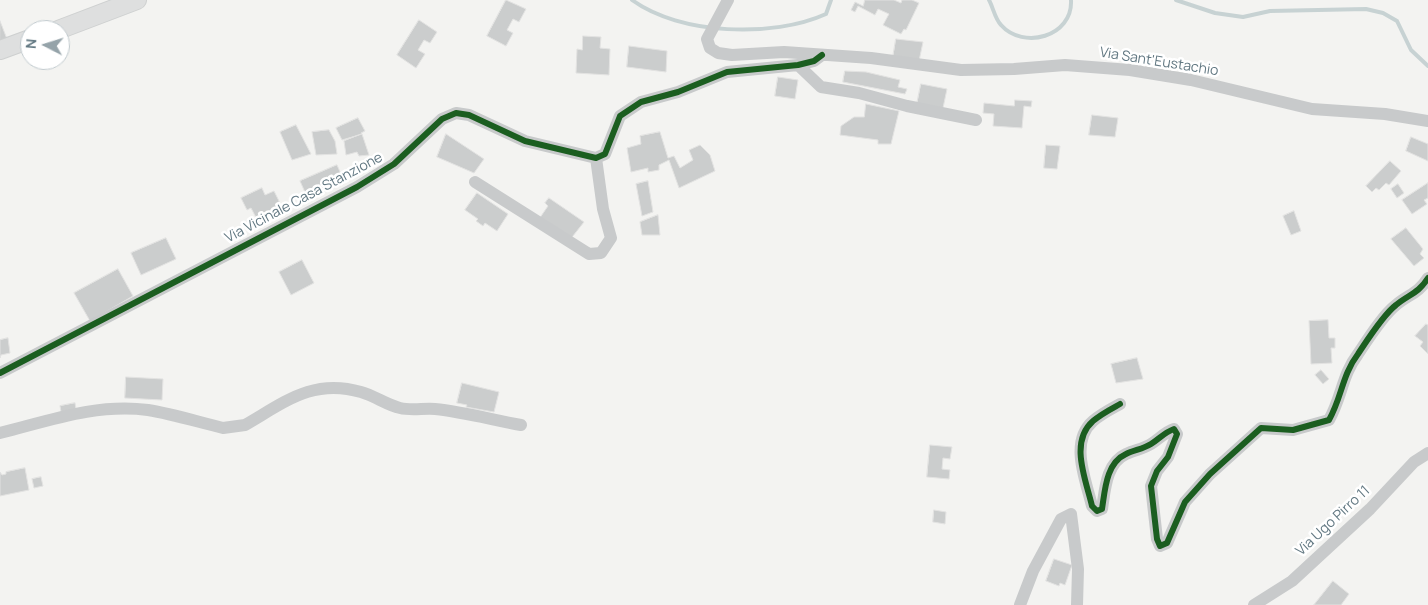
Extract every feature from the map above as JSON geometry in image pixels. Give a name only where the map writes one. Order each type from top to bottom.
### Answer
[{"type":"street","points":[[70,25],[137,0]]},
{"type":"street","name":"Via Sant'Eustachio","points":[[728,3],[707,39],[710,48],[718,54],[784,52],[961,70],[1014,69],[1065,65],[1130,70],[1191,80],[1312,109],[1385,114],[1428,121]]},
{"type":"street","points":[[0,50],[20,43]]},
{"type":"street","points":[[475,182],[589,254],[601,253],[611,238],[603,209],[596,158],[605,154],[620,116],[640,102],[678,92],[727,72],[798,65],[814,61],[822,55]]},
{"type":"street","points":[[798,65],[821,87],[859,93],[907,106],[976,120]]},
{"type":"street","name":"Via Vicinale Casa Stanzione","points":[[0,374],[357,187],[394,164],[442,119],[456,114],[469,115],[525,141],[596,158]]},
{"type":"street","points":[[1120,404],[1093,421],[1086,430],[1080,447],[1092,506],[1097,511],[1102,509],[1105,487],[1116,461],[1124,454],[1150,445],[1174,429],[1177,434],[1168,457],[1157,471],[1151,486],[1157,539],[1160,546],[1167,543],[1185,502],[1210,474],[1261,428],[1293,430],[1329,420],[1340,401],[1346,371],[1359,352],[1395,305],[1420,290],[1428,278]]},
{"type":"street","points":[[0,433],[66,415],[120,409],[147,410],[223,428],[234,428],[245,425],[304,391],[323,387],[363,392],[399,408],[415,410],[434,409],[522,425]]},
{"type":"street","name":"Via Ugo Pirro 11","points":[[1254,605],[1292,581],[1370,509],[1414,462],[1428,453]]},
{"type":"street","points":[[1020,605],[1033,571],[1061,519],[1071,514],[1078,569],[1078,605]]},
{"type":"building","points":[[506,0],[526,9],[519,22],[513,19],[507,30],[513,33],[506,46],[487,36]]},
{"type":"building","points":[[865,0],[894,0],[901,3],[902,0],[912,0],[919,3],[906,30],[904,29],[901,34],[883,25],[889,14],[878,9],[875,15],[858,6],[855,12],[851,10],[855,2],[863,6]]},
{"type":"building","points":[[419,20],[437,32],[430,43],[424,40],[418,50],[425,54],[416,68],[397,55]]},
{"type":"building","points":[[0,21],[7,39],[0,41]]},
{"type":"building","points":[[583,36],[601,37],[600,48],[610,49],[609,75],[576,73],[577,49],[582,50]]},
{"type":"building","points":[[896,39],[923,42],[919,61],[893,57]]},
{"type":"building","points":[[629,46],[667,51],[666,72],[627,67]]},
{"type":"building","points":[[845,71],[866,72],[900,80],[898,87],[907,89],[905,94],[843,82]]},
{"type":"building","points":[[778,77],[798,80],[795,99],[775,96]]},
{"type":"building","points":[[921,84],[947,89],[943,108],[917,104]]},
{"type":"building","points":[[1015,100],[1032,101],[1031,107],[1024,106],[1022,128],[993,126],[994,114],[983,113],[984,103],[1014,106]]},
{"type":"building","points":[[866,104],[899,111],[891,144],[878,144],[878,140],[840,135],[841,126],[854,117],[864,117]]},
{"type":"building","points":[[1092,115],[1118,118],[1115,137],[1089,135]]},
{"type":"building","points":[[358,118],[365,131],[362,134],[342,140],[336,128]]},
{"type":"building","points":[[296,125],[311,154],[292,160],[280,132]]},
{"type":"building","points":[[329,130],[335,141],[337,154],[316,155],[312,132]]},
{"type":"building","points":[[660,132],[668,158],[674,156],[680,168],[693,160],[689,150],[700,145],[710,155],[715,171],[679,188],[669,160],[659,165],[659,170],[648,172],[648,168],[631,172],[627,148],[641,144],[640,136]]},
{"type":"building","points":[[362,134],[369,155],[359,156],[357,152],[346,155],[344,141]]},
{"type":"building","points":[[446,134],[484,159],[474,173],[437,157]]},
{"type":"building","points":[[1411,137],[1428,144],[1428,161],[1406,151]]},
{"type":"building","points":[[1046,145],[1060,146],[1057,169],[1044,168]]},
{"type":"building","points":[[1390,161],[1401,171],[1389,185],[1386,183],[1379,190],[1376,188],[1372,192],[1366,186]]},
{"type":"building","points":[[337,165],[345,183],[308,199],[300,181]]},
{"type":"building","points":[[648,181],[653,212],[642,216],[636,184]]},
{"type":"building","points":[[1428,183],[1428,198],[1424,200],[1427,204],[1412,214],[1402,200]]},
{"type":"building","points":[[1398,184],[1404,193],[1397,198],[1391,189]]},
{"type":"building","points":[[262,188],[265,195],[274,191],[285,213],[260,225],[251,208],[247,210],[241,198]]},
{"type":"building","points":[[477,193],[508,214],[497,231],[485,223],[483,226],[476,221],[478,219],[465,210]]},
{"type":"building","points":[[549,198],[584,222],[569,241],[539,219],[548,206],[545,203]]},
{"type":"building","points":[[1294,211],[1301,231],[1291,235],[1283,216]]},
{"type":"building","points":[[658,215],[660,235],[642,235],[640,222]]},
{"type":"building","points":[[1406,228],[1423,249],[1420,254],[1424,258],[1414,266],[1391,239]]},
{"type":"building","points":[[166,238],[176,259],[141,275],[131,253]]},
{"type":"building","points":[[302,260],[314,283],[291,295],[279,272]]},
{"type":"building","points":[[118,269],[133,296],[90,321],[74,293]]},
{"type":"building","points":[[1328,320],[1329,338],[1335,338],[1335,348],[1331,348],[1332,363],[1311,364],[1309,321]]},
{"type":"building","points":[[1426,324],[1428,325],[1428,354],[1420,346],[1423,342],[1415,336]]},
{"type":"building","points":[[8,338],[10,353],[1,355],[0,358],[0,340]]},
{"type":"building","points":[[1137,358],[1143,379],[1116,383],[1111,364]]},
{"type":"building","points":[[1321,370],[1329,379],[1323,384],[1315,375]]},
{"type":"building","points":[[126,377],[163,379],[162,400],[125,398]]},
{"type":"building","points":[[462,383],[499,392],[494,412],[466,407],[467,405],[457,403]]},
{"type":"building","points":[[75,403],[76,409],[61,412],[60,406]]},
{"type":"building","points":[[930,445],[952,447],[950,459],[943,458],[942,469],[950,470],[949,479],[927,477]]},
{"type":"building","points":[[25,468],[29,490],[0,496],[0,472],[2,475],[6,474],[6,472]]},
{"type":"building","points":[[41,477],[43,486],[34,488],[32,479]]},
{"type":"building","points":[[934,510],[946,512],[945,524],[933,522]]},
{"type":"building","points":[[1054,559],[1072,565],[1065,585],[1060,583],[1059,586],[1046,581]]},
{"type":"building","points":[[1333,581],[1349,594],[1341,605],[1314,605]]},
{"type":"waterway","points":[[632,0],[652,12],[675,20],[727,29],[780,27],[804,22],[826,14],[831,0]]},
{"type":"waterway","points":[[989,0],[997,20],[1010,33],[1021,37],[1033,38],[1045,36],[1056,31],[1064,23],[1069,13],[1071,0]]},
{"type":"waterway","points":[[1176,0],[1215,13],[1243,17],[1270,11],[1366,9],[1383,13],[1397,21],[1411,50],[1428,66]]},
{"type":"cycle path","points":[[0,373],[357,187],[394,164],[442,119],[456,113],[469,115],[525,141],[596,158],[605,154],[620,116],[641,102],[678,92],[727,72],[798,65],[814,61],[822,55]]},
{"type":"cycle path","points":[[1120,404],[1093,421],[1082,439],[1081,462],[1092,506],[1097,511],[1102,509],[1110,470],[1119,458],[1148,446],[1174,429],[1177,434],[1168,457],[1157,471],[1151,486],[1157,539],[1160,546],[1167,543],[1185,502],[1210,474],[1261,428],[1293,430],[1329,420],[1345,378],[1371,335],[1391,309],[1417,291],[1428,278]]}]
